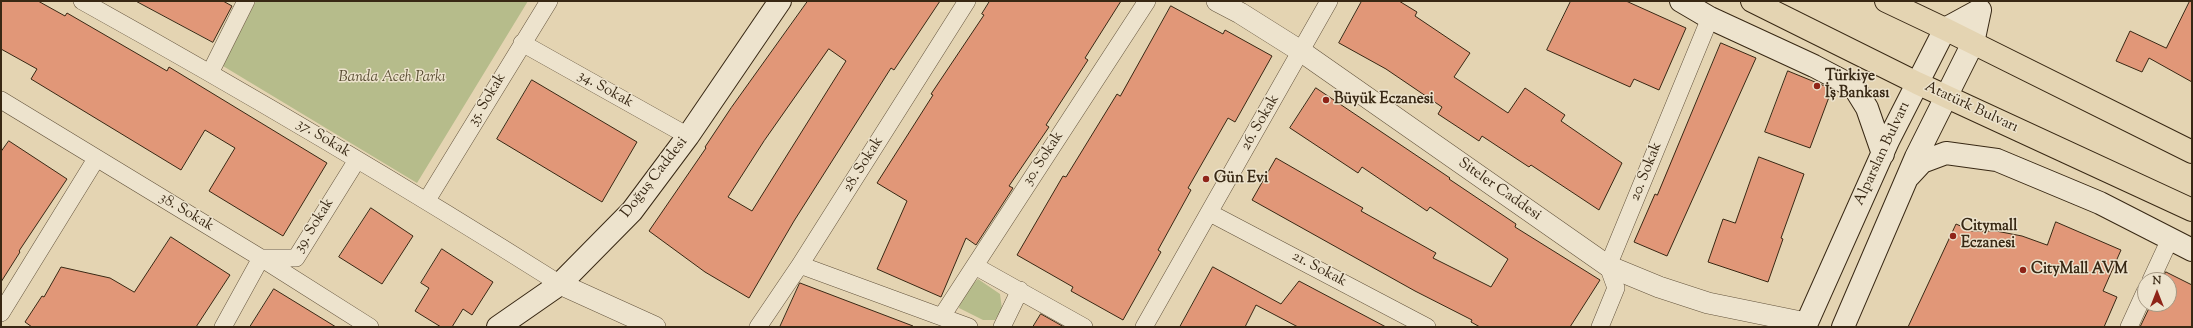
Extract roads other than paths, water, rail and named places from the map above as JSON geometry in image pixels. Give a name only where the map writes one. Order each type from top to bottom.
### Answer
[{"type":"highway","name":"Atatürk Bulvarı","points":[[1752,1],[1917,83],[2192,210]]},
{"type":"highway","points":[[1886,1],[1945,28],[2192,152]]},
{"type":"main road","name":"Doğuş Caddesi","points":[[498,327],[560,284],[632,211],[688,136],[780,1]]},
{"type":"main road","points":[[1680,1],[1710,18],[1814,66],[1854,87],[1867,108],[1883,154]]},
{"type":"main road","name":"Alparslan Bulvarı","points":[[1806,325],[1883,154],[1945,28],[1982,6]]},
{"type":"main road","name":"Alparslan Bulvarı","points":[[1843,327],[1906,179],[1973,42],[1982,6]]},
{"type":"main road","points":[[1906,179],[1922,162],[1946,153],[1997,160],[2100,203],[2192,250]]},
{"type":"street","name":"37. Sokak","points":[[82,1],[210,73],[356,160],[427,200],[560,284]]},
{"type":"street","points":[[210,73],[246,1]]},
{"type":"street","name":"35. Sokak","points":[[427,200],[549,1]]},
{"type":"street","name":"28. Sokak","points":[[758,327],[800,265],[967,1]]},
{"type":"street","name":"30. Sokak","points":[[942,316],[1147,1]]},
{"type":"street","name":"Siteler Caddesi","points":[[1217,1],[1240,13],[1302,52],[1608,266],[1659,287],[1708,303],[1806,325]]},
{"type":"street","name":"26. Sokak","points":[[1144,327],[1302,52],[1329,1]]},
{"type":"street","name":"20. Sokak","points":[[1608,266],[1710,18]]},
{"type":"street","name":"34. Sokak","points":[[522,43],[688,136]]},
{"type":"street","name":"38. Sokak","points":[[1,100],[261,258],[370,327]]},
{"type":"street","points":[[1,313],[96,159]]},
{"type":"street","name":"39. Sokak","points":[[261,258],[296,258],[356,160]]},
{"type":"street","name":"21. Sokak","points":[[1210,213],[1428,327]]},
{"type":"street","points":[[2155,272],[2170,239]]},
{"type":"street","points":[[223,327],[261,258]]},
{"type":"street","points":[[800,265],[942,316],[968,327]]},
{"type":"street","points":[[975,266],[1084,327]]},
{"type":"street","points":[[1600,327],[1616,288],[1608,266]]},
{"type":"street","points":[[560,284],[655,327]]},
{"type":"street","points":[[1002,327],[1020,290]]},
{"type":"street","points":[[2129,327],[2137,310]]},
{"type":"place","name":"Türkiye İş Bankası","points":[[1817,86]]},
{"type":"place","name":"Büyük Eczanesi","points":[[1326,100]]},
{"type":"place","name":"Gün Evi","points":[[1206,179]]},
{"type":"place","name":"Citymall Eczanesi","points":[[1953,236]]},
{"type":"place","name":"CityMall AVM","points":[[2023,270]]},
{"type":"park label","name":"Banda Aceh Parkı","points":[[392,78]]}]
